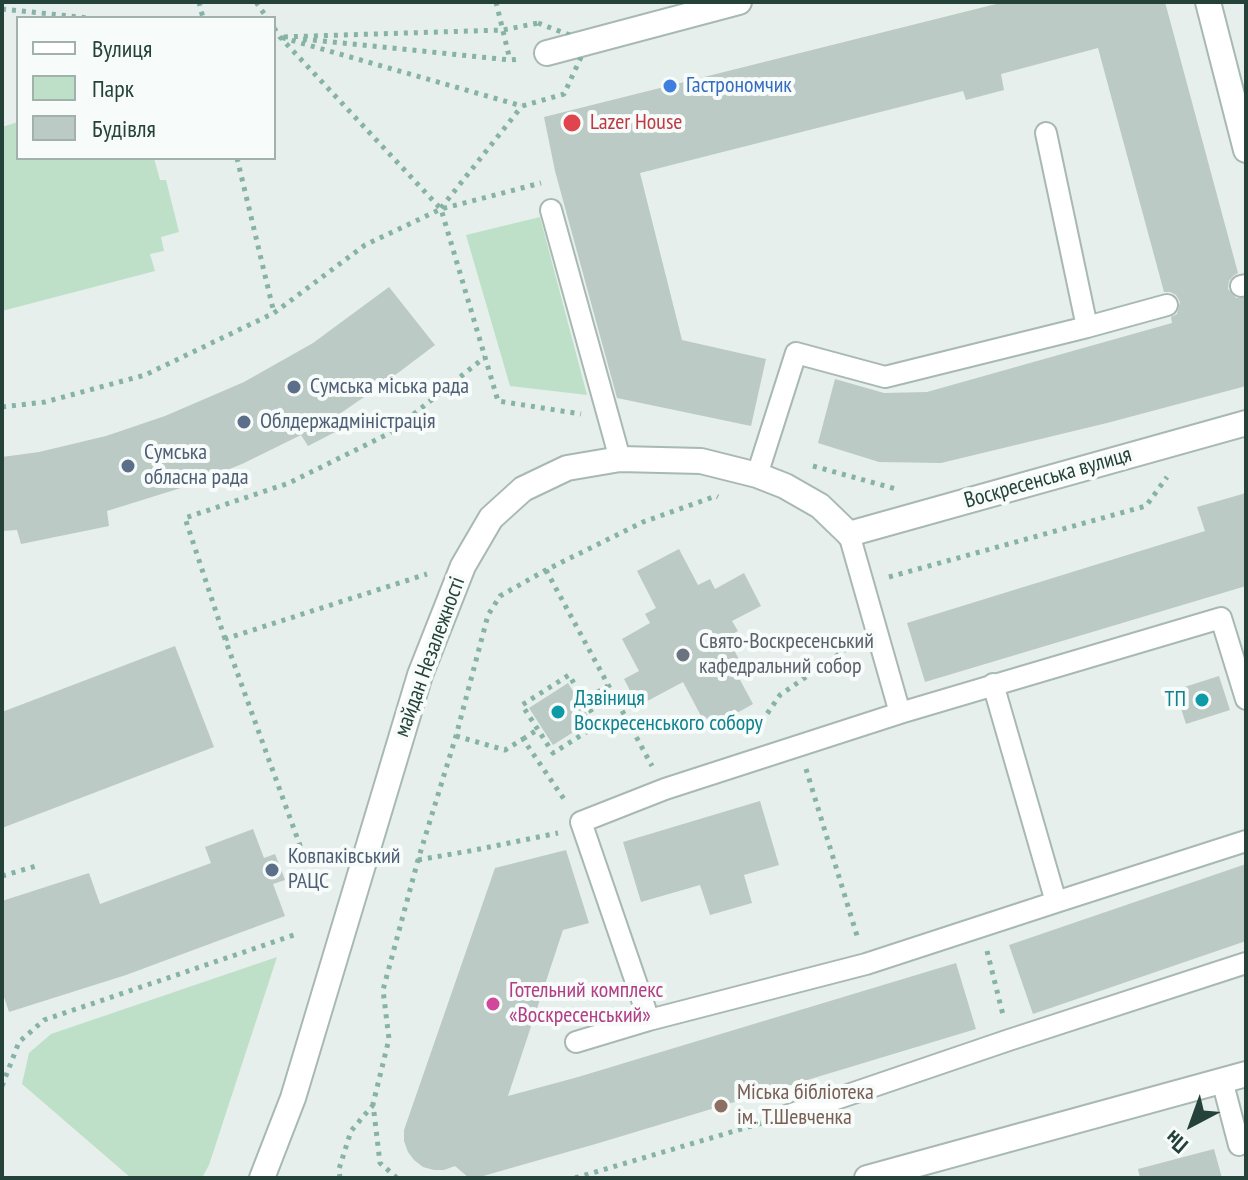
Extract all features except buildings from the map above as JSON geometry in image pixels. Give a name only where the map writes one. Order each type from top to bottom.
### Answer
[{"type":"street","points":[[547,53],[739,2]]},
{"type":"street","points":[[1208,2],[1246,150]]},
{"type":"street","name":"Воскресенська вулиця","points":[[849,534],[1246,423]]},
{"type":"street","name":"майдан Незалежності","points":[[262,1178],[293,1098],[420,675],[463,566],[491,518],[523,489],[567,468],[620,459],[701,461],[757,475],[785,486],[820,506],[849,534]]},
{"type":"street","points":[[867,1178],[1246,1074]]},
{"type":"lane","points":[[1046,133],[1087,327]]},
{"type":"lane","points":[[551,210],[620,459]]},
{"type":"lane","points":[[757,475],[796,353],[885,377],[1167,305]]},
{"type":"lane","points":[[849,534],[900,713]]},
{"type":"lane","points":[[649,1020],[581,822],[665,789],[799,745],[993,684],[1221,618],[1246,699]]},
{"type":"lane","points":[[993,684],[1056,902]]},
{"type":"lane","points":[[576,1042],[866,964],[1246,841]]},
{"type":"lane","points":[[786,1116],[1246,963]]},
{"type":"lane","points":[[1222,1080],[1239,1145]]},
{"type":"path","points":[[277,37],[510,60],[496,2]]},
{"type":"path","points":[[2,9],[70,16]]},
{"type":"path","points":[[277,37],[503,30],[538,23]]},
{"type":"path","points":[[277,37],[441,209],[498,401]]},
{"type":"path","points":[[277,37],[522,106],[441,209]]},
{"type":"path","points":[[237,160],[274,313]]},
{"type":"path","points":[[2,407],[45,402],[145,375],[274,313],[365,245],[441,209],[543,182]]},
{"type":"path","points":[[314,884],[225,639],[185,518],[289,483],[390,433],[485,357]]},
{"type":"path","points":[[864,584],[1146,506],[1195,437]]},
{"type":"path","points":[[397,1178],[380,1163],[373,1104],[389,1039],[383,990],[488,615],[500,596],[643,522],[716,496],[730,501]]},
{"type":"path","points":[[546,570],[665,789]]},
{"type":"path","points":[[225,639],[427,574]]},
{"type":"path","points":[[732,767],[780,695],[876,629]]},
{"type":"path","points":[[569,675],[584,700],[599,724],[553,753],[522,705],[569,675]]},
{"type":"path","points":[[584,700],[608,686]]},
{"type":"path","points":[[456,736],[505,750],[537,730]]},
{"type":"path","points":[[418,860],[563,832],[581,822],[523,739]]},
{"type":"path","points":[[799,745],[866,964]]},
{"type":"path","points":[[2,876],[36,866]]},
{"type":"path","points":[[981,927],[1009,1040]]},
{"type":"path","points":[[2,1086],[19,1042],[44,1020],[297,934]]},
{"type":"path","points":[[340,1178],[339,1169],[351,1131],[373,1104]]},
{"type":"path","points":[[575,1178],[786,1116]]},
{"type":"green space","points":[[16,123],[16,160],[155,160],[160,180],[166,180],[179,232],[161,237],[164,251],[150,254],[155,271],[2,311],[2,127]]},
{"type":"green space","points":[[540,217],[587,395],[510,386],[466,235]]},
{"type":"green space","points":[[277,957],[209,1165],[202,1178],[131,1178],[22,1084],[29,1053],[51,1034]]},
{"type":"place","name":"Гастрономчик","points":[[670,86]]},
{"type":"place","name":"Lazer House","points":[[572,123]]},
{"type":"place","name":"Сумська міська рада","points":[[294,387]]},
{"type":"place","name":"Облдержадміністрація","points":[[244,422]]},
{"type":"place","name":"Сумська обласна рада","points":[[128,466]]},
{"type":"place","name":"Свято-Воскресенський кафедральний собор","points":[[683,655]]},
{"type":"place","name":"ТП","points":[[1202,700]]},
{"type":"place","name":"Дзвіниця Воскресенського собору","points":[[558,712]]},
{"type":"place","name":"Ковпаківський РАЦС","points":[[272,870]]},
{"type":"place","name":"Готельний комплекс «Воскресенський»","points":[[493,1004]]},
{"type":"place","name":"Міська бібліотека ім. Т.Шевченка","points":[[721,1106]]}]
